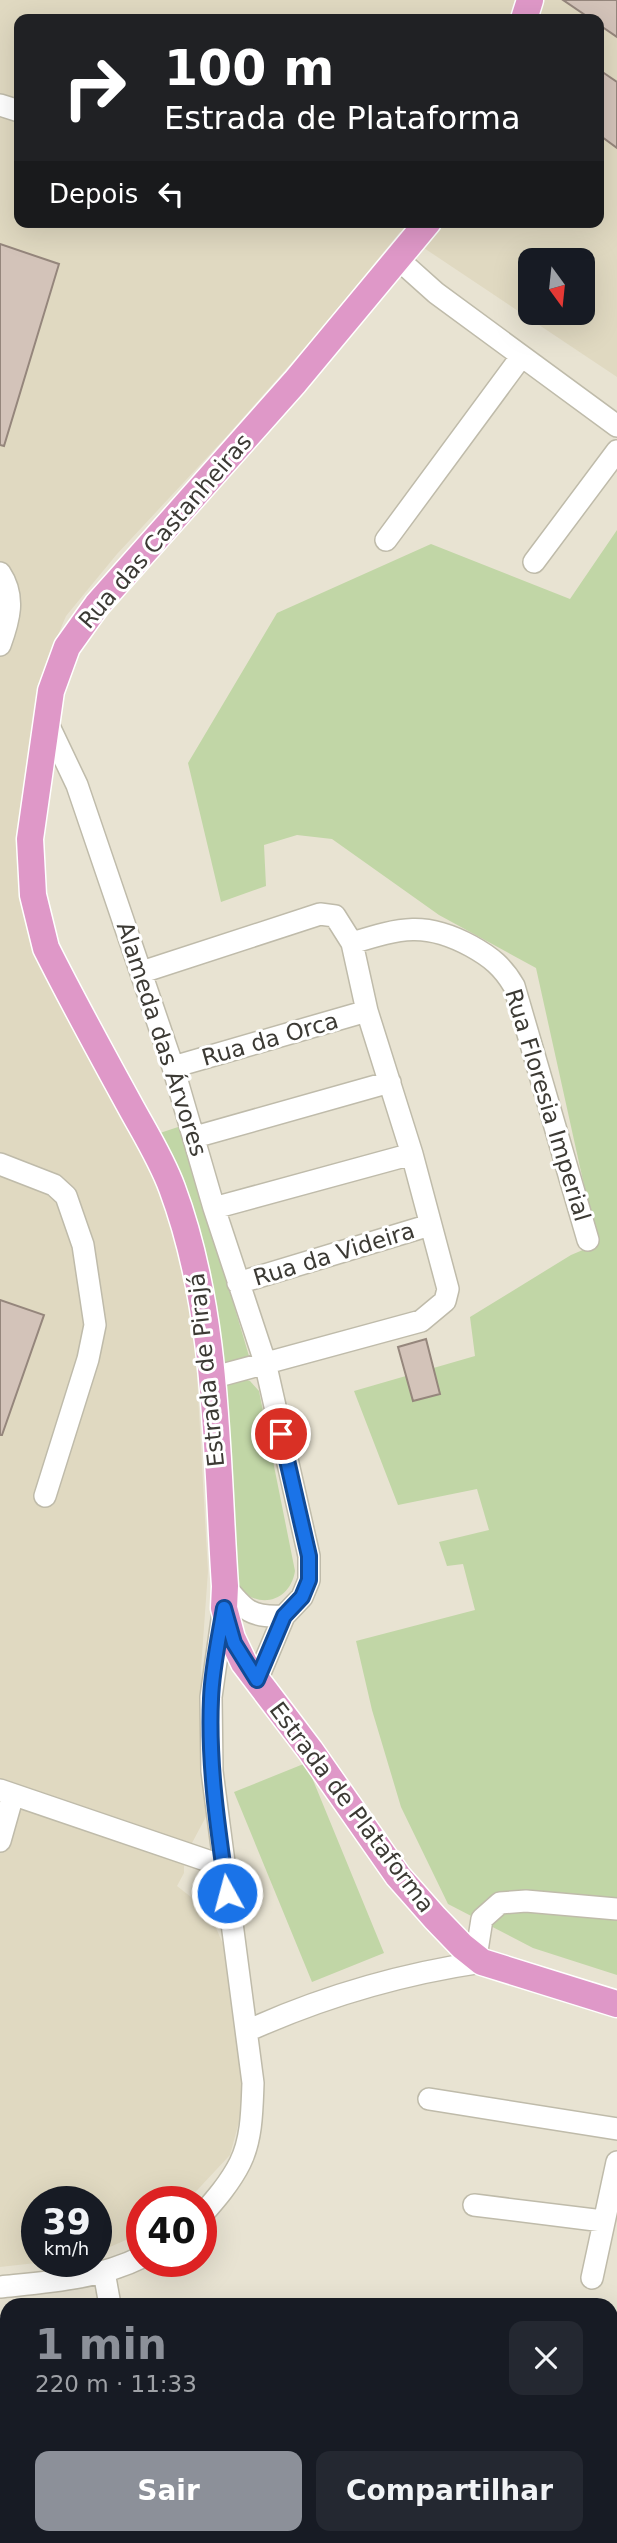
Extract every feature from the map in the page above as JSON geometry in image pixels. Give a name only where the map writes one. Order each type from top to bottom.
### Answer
[{"type":"main road","name":"Rua das Castanheiras","points":[[60,976],[46,948],[38,923],[30,868],[30,839],[51,691],[58,666],[74,634],[97,605],[295,382],[423,228]]},
{"type":"main road","name":"Estrada de Pirajá","points":[[60,976],[171,1185],[199,1278],[211,1378],[224,1597]]},
{"type":"main road","name":"Estrada de Plataforma","points":[[224,1597],[234,1643],[257,1680],[398,1875],[444,1927],[479,1959],[617,2004]]},
{"type":"street","points":[[398,259],[436,293],[617,426]]},
{"type":"street","points":[[386,540],[522,357]]},
{"type":"street","points":[[534,562],[617,451]]},
{"type":"street","points":[[0,573],[10,598],[10,615],[0,645]]},
{"type":"street","name":"Alameda das Árvores","points":[[47,722],[77,785],[142,972],[195,1137],[214,1208],[265,1362],[309,1556],[309,1580],[302,1597],[284,1616],[257,1680]]},
{"type":"street","points":[[142,972],[320,914],[335,916],[352,943],[367,1011],[412,1154],[448,1289],[445,1301],[421,1321],[211,1378]]},
{"type":"street","name":"Rua Floresia Imperial","points":[[352,943],[399,931],[421,929],[438,932],[449,934],[492,958],[506,971],[514,986],[588,1240]]},
{"type":"street","name":"Rua da Orca","points":[[173,1067],[367,1011]]},
{"type":"street","points":[[195,1137],[390,1082]]},
{"type":"street","points":[[214,1208],[412,1154]]},
{"type":"street","points":[[0,1164],[54,1185],[66,1196],[83,1245],[95,1325],[88,1359],[45,1496]]},
{"type":"street","name":"Rua da Videira","points":[[238,1283],[430,1225]]},
{"type":"street","points":[[217,2196],[241,2162],[251,2124],[253,2082],[212,1771],[211,1697],[224,1597],[254,1614],[284,1616]]},
{"type":"street","points":[[0,1841],[6,1792],[223,1866]]},
{"type":"street","points":[[247,2031],[286,2013],[377,1984],[479,1959],[482,1919],[500,1903],[526,1901],[617,1909]]},
{"type":"street","points":[[429,2099],[617,2129]]},
{"type":"street","points":[[592,2278],[607,2232],[617,2162]]},
{"type":"street","points":[[474,2205],[607,2232]]},
{"type":"street","points":[[0,2287],[78,2277]]},
{"type":"street","points":[[105,2277],[109,2298]]},
{"type":"shaded area","points":[[0,0],[617,0],[617,377],[541,326],[595,326],[595,248],[518,248],[518,311],[400,232],[317,334],[117,554],[66,616],[37,696],[22,871],[167,1195],[193,1305],[208,1571],[201,1669],[209,1811],[184,1858],[184,1873],[177,1886],[196,1901],[213,1921],[223,1944],[229,1968],[242,2078],[243,2107],[230,2155],[201,2186],[126,2186],[126,2240],[112,2246],[112,2186],[21,2186],[21,2265],[0,2267]]},
{"type":"green space","points":[[617,530],[617,1975],[533,1948],[448,1904],[401,1807],[372,1710],[356,1641],[475,1610],[463,1564],[447,1566],[439,1542],[489,1530],[477,1489],[398,1505],[354,1391],[475,1356],[470,1317],[571,1255],[597,1244],[536,968],[439,915],[332,839],[297,835],[264,845],[266,886],[221,902],[188,763],[277,613],[431,544],[570,599]]},
{"type":"green space","points":[[181,1126],[249,1356],[220,1365],[157,1134]]},
{"type":"green space","points":[[244,1379],[250,1381],[259,1391],[295,1571],[287,1590],[280,1596],[264,1600],[255,1599],[238,1587],[225,1386]]},
{"type":"green space","points":[[306,1763],[384,1953],[312,1982],[234,1792]]},
{"type":"building","points":[[563,0],[617,0],[617,37],[604,28],[604,14],[584,14]]},
{"type":"building","points":[[604,73],[617,82],[617,148],[604,138]]},
{"type":"building","points":[[0,244],[59,264],[4,446],[0,445]]},
{"type":"building","points":[[0,1300],[44,1315],[2,1435],[0,1435]]},
{"type":"building","points":[[426,1339],[440,1394],[413,1401],[398,1347]]},
{"type":"route","points":[[227,1893],[212,1771],[211,1730],[211,1697],[224,1608],[234,1643],[257,1680],[284,1616],[302,1597],[309,1580],[309,1556],[281,1434]]}]
